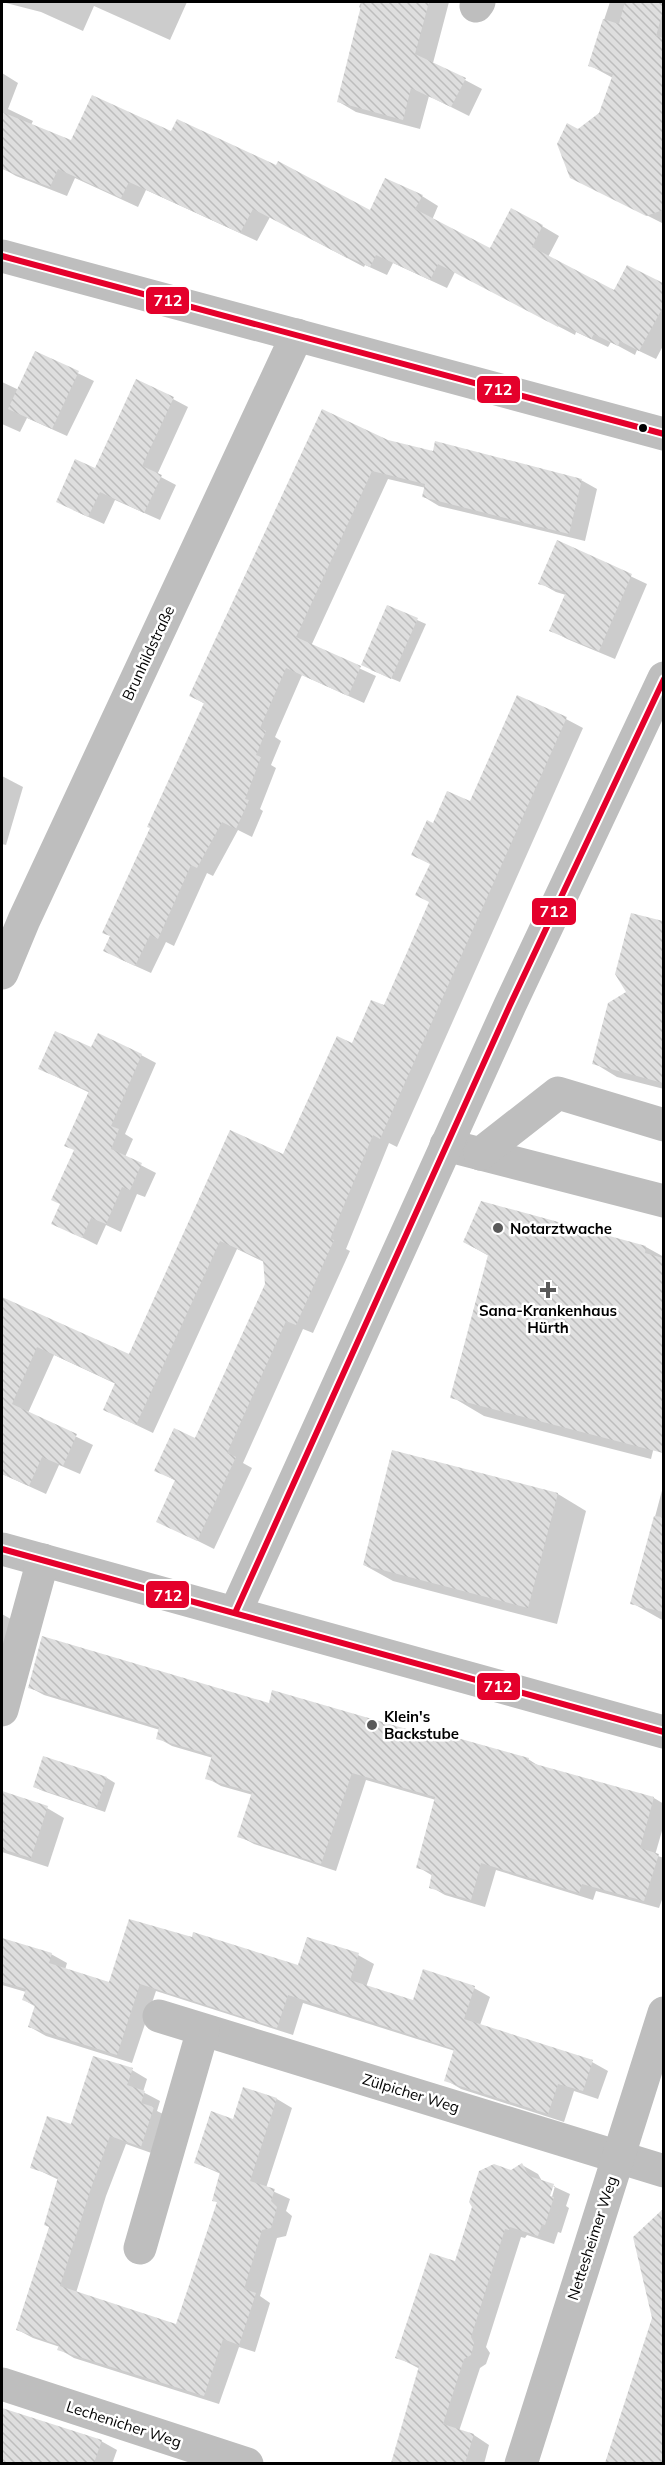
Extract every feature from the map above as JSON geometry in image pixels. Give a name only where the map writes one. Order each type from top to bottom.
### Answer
[{"type":"street","points":[[2,256],[663,434]]},
{"type":"street","name":"Brunhildstraße","points":[[2,973],[13,917],[297,334]]},
{"type":"street","points":[[235,1613],[446,1145],[663,678]]},
{"type":"street","points":[[480,1154],[558,1093],[663,1125]]},
{"type":"street","points":[[446,1145],[663,1201]]},
{"type":"street","points":[[2,1549],[663,1732]]},
{"type":"street","points":[[2,1710],[44,1560]]},
{"type":"street","name":"Nettesheimer Weg","points":[[521,2463],[663,2013]]},
{"type":"street","name":"Zülpicher Weg","points":[[159,2016],[618,2156]]},
{"type":"street","points":[[140,2248],[203,2030]]},
{"type":"street","points":[[618,2156],[663,2171]]},
{"type":"street","name":"Lechenicher Weg","points":[[2,2384],[247,2463]]},
{"type":"building","points":[[362,2],[429,2],[415,54],[466,78],[451,107],[411,88],[403,120],[337,102]]},
{"type":"building","points":[[625,2],[663,2],[663,11],[656,36],[663,38],[663,210],[646,216],[570,178],[557,144],[567,123],[578,129],[599,113],[613,74],[588,66],[603,19],[619,24]]},
{"type":"building","points":[[92,95],[171,131],[177,119],[276,165],[278,161],[370,210],[385,178],[423,195],[415,209],[490,248],[511,208],[543,225],[532,247],[614,290],[627,265],[663,283],[663,307],[639,351],[620,341],[618,346],[594,334],[591,339],[559,323],[558,327],[438,264],[430,280],[376,255],[370,267],[347,258],[253,209],[240,233],[129,182],[121,198],[58,169],[50,187],[2,169],[2,112],[71,140]]},
{"type":"building","points":[[35,351],[79,371],[52,429],[8,409]]},
{"type":"building","points":[[136,379],[174,397],[142,466],[162,475],[144,513],[100,492],[88,517],[56,502],[75,459],[95,468]]},
{"type":"building","points":[[322,409],[388,440],[433,451],[435,441],[582,479],[569,534],[422,497],[425,484],[372,471],[296,637],[361,666],[348,696],[286,668],[260,728],[266,731],[256,755],[261,757],[245,799],[249,800],[236,829],[222,822],[197,868],[191,865],[158,939],[150,935],[135,966],[103,951],[110,936],[102,933],[150,828],[147,827],[204,703],[189,696]]},
{"type":"building","points":[[557,540],[632,574],[599,651],[549,631],[566,592],[538,584]]},
{"type":"building","points":[[387,605],[418,618],[391,679],[361,665]]},
{"type":"building","points":[[517,695],[567,717],[380,1139],[373,1135],[330,1239],[334,1240],[296,1325],[286,1321],[227,1453],[236,1457],[197,1541],[156,1522],[175,1480],[154,1471],[174,1428],[195,1438],[265,1284],[263,1260],[220,1241],[136,1425],[103,1410],[115,1383],[37,1347],[12,1404],[77,1434],[63,1466],[42,1457],[29,1486],[2,1474],[2,1297],[129,1354],[230,1130],[283,1154],[337,1036],[352,1043],[371,1000],[384,1005],[429,902],[415,895],[430,864],[411,855],[427,820],[433,823],[447,791],[470,801]]},
{"type":"building","points":[[631,913],[663,921],[663,1083],[592,1064],[608,1003],[626,992],[615,974]]},
{"type":"building","points":[[55,1031],[91,1047],[98,1033],[142,1054],[111,1126],[119,1129],[111,1149],[142,1163],[130,1190],[122,1187],[106,1224],[91,1218],[82,1238],[51,1224],[60,1204],[51,1200],[74,1150],[64,1146],[89,1091],[38,1069]]},
{"type":"building","points":[[481,1201],[646,1246],[645,1253],[663,1258],[663,1453],[450,1398],[488,1255],[463,1242]]},
{"type":"building","points":[[392,1450],[558,1493],[528,1608],[363,1565]]},
{"type":"building","points":[[654,1516],[663,1517],[663,1612],[630,1604]]},
{"type":"building","points":[[42,1636],[269,1703],[272,1690],[434,1737],[442,1738],[443,1734],[529,1758],[528,1762],[654,1797],[640,1848],[659,1854],[644,1901],[582,1884],[579,1893],[481,1863],[471,1900],[429,1888],[432,1872],[416,1868],[435,1797],[352,1773],[321,1864],[237,1837],[252,1792],[205,1779],[212,1755],[156,1739],[159,1727],[28,1688]]},
{"type":"building","points":[[43,1756],[107,1777],[96,1808],[33,1787]]},
{"type":"building","points":[[2,1791],[48,1806],[31,1858],[2,1849]]},
{"type":"building","points":[[129,1919],[192,1937],[193,1932],[298,1965],[307,1937],[359,1953],[350,1980],[413,2000],[423,1969],[475,1986],[464,2019],[593,2060],[583,2091],[558,2084],[548,2114],[444,2081],[454,2049],[288,1995],[277,2028],[140,1984],[117,2055],[28,2027],[35,2005],[22,2000],[26,1989],[2,1982],[2,1938],[52,1953],[49,1963],[109,1982]]},
{"type":"building","points":[[93,2056],[133,2068],[127,2085],[145,2091],[141,2103],[154,2107],[141,2147],[110,2136],[60,2286],[176,2324],[217,2202],[212,2201],[220,2172],[194,2163],[211,2111],[233,2119],[243,2087],[277,2098],[250,2181],[275,2189],[271,2201],[277,2207],[271,2228],[262,2230],[244,2289],[256,2293],[239,2345],[223,2339],[204,2396],[57,2350],[59,2345],[16,2330],[49,2227],[44,2225],[58,2177],[30,2168],[47,2116],[71,2124]]},
{"type":"building","points":[[522,2163],[529,2176],[554,2184],[550,2196],[554,2197],[545,2225],[542,2224],[538,2236],[510,2227],[509,2230],[505,2229],[471,2337],[474,2343],[471,2355],[464,2359],[443,2424],[474,2434],[465,2463],[391,2463],[419,2366],[395,2358],[430,2253],[455,2261],[472,2207],[469,2202],[479,2171],[494,2164],[511,2170]]},
{"type":"building","points":[[663,2209],[663,2463],[605,2463],[652,2318],[633,2237]]},
{"type":"building","points":[[2,2408],[102,2440],[94,2463],[2,2463]]},
{"type":"transit line","name":"712","points":[[2,256],[664,434]]},
{"type":"transit line","name":"712","points":[[235,1613],[510,1005],[664,679]]},
{"type":"transit line","name":"712","points":[[2,1549],[664,1732]]},
{"type":"place","name":"Notarztwache","points":[[498,1228]]},
{"type":"place","name":"Sana-Krankenhaus Hürth","points":[[548,1290]]},
{"type":"place","name":"Klein's Backstube","points":[[372,1725]]}]
